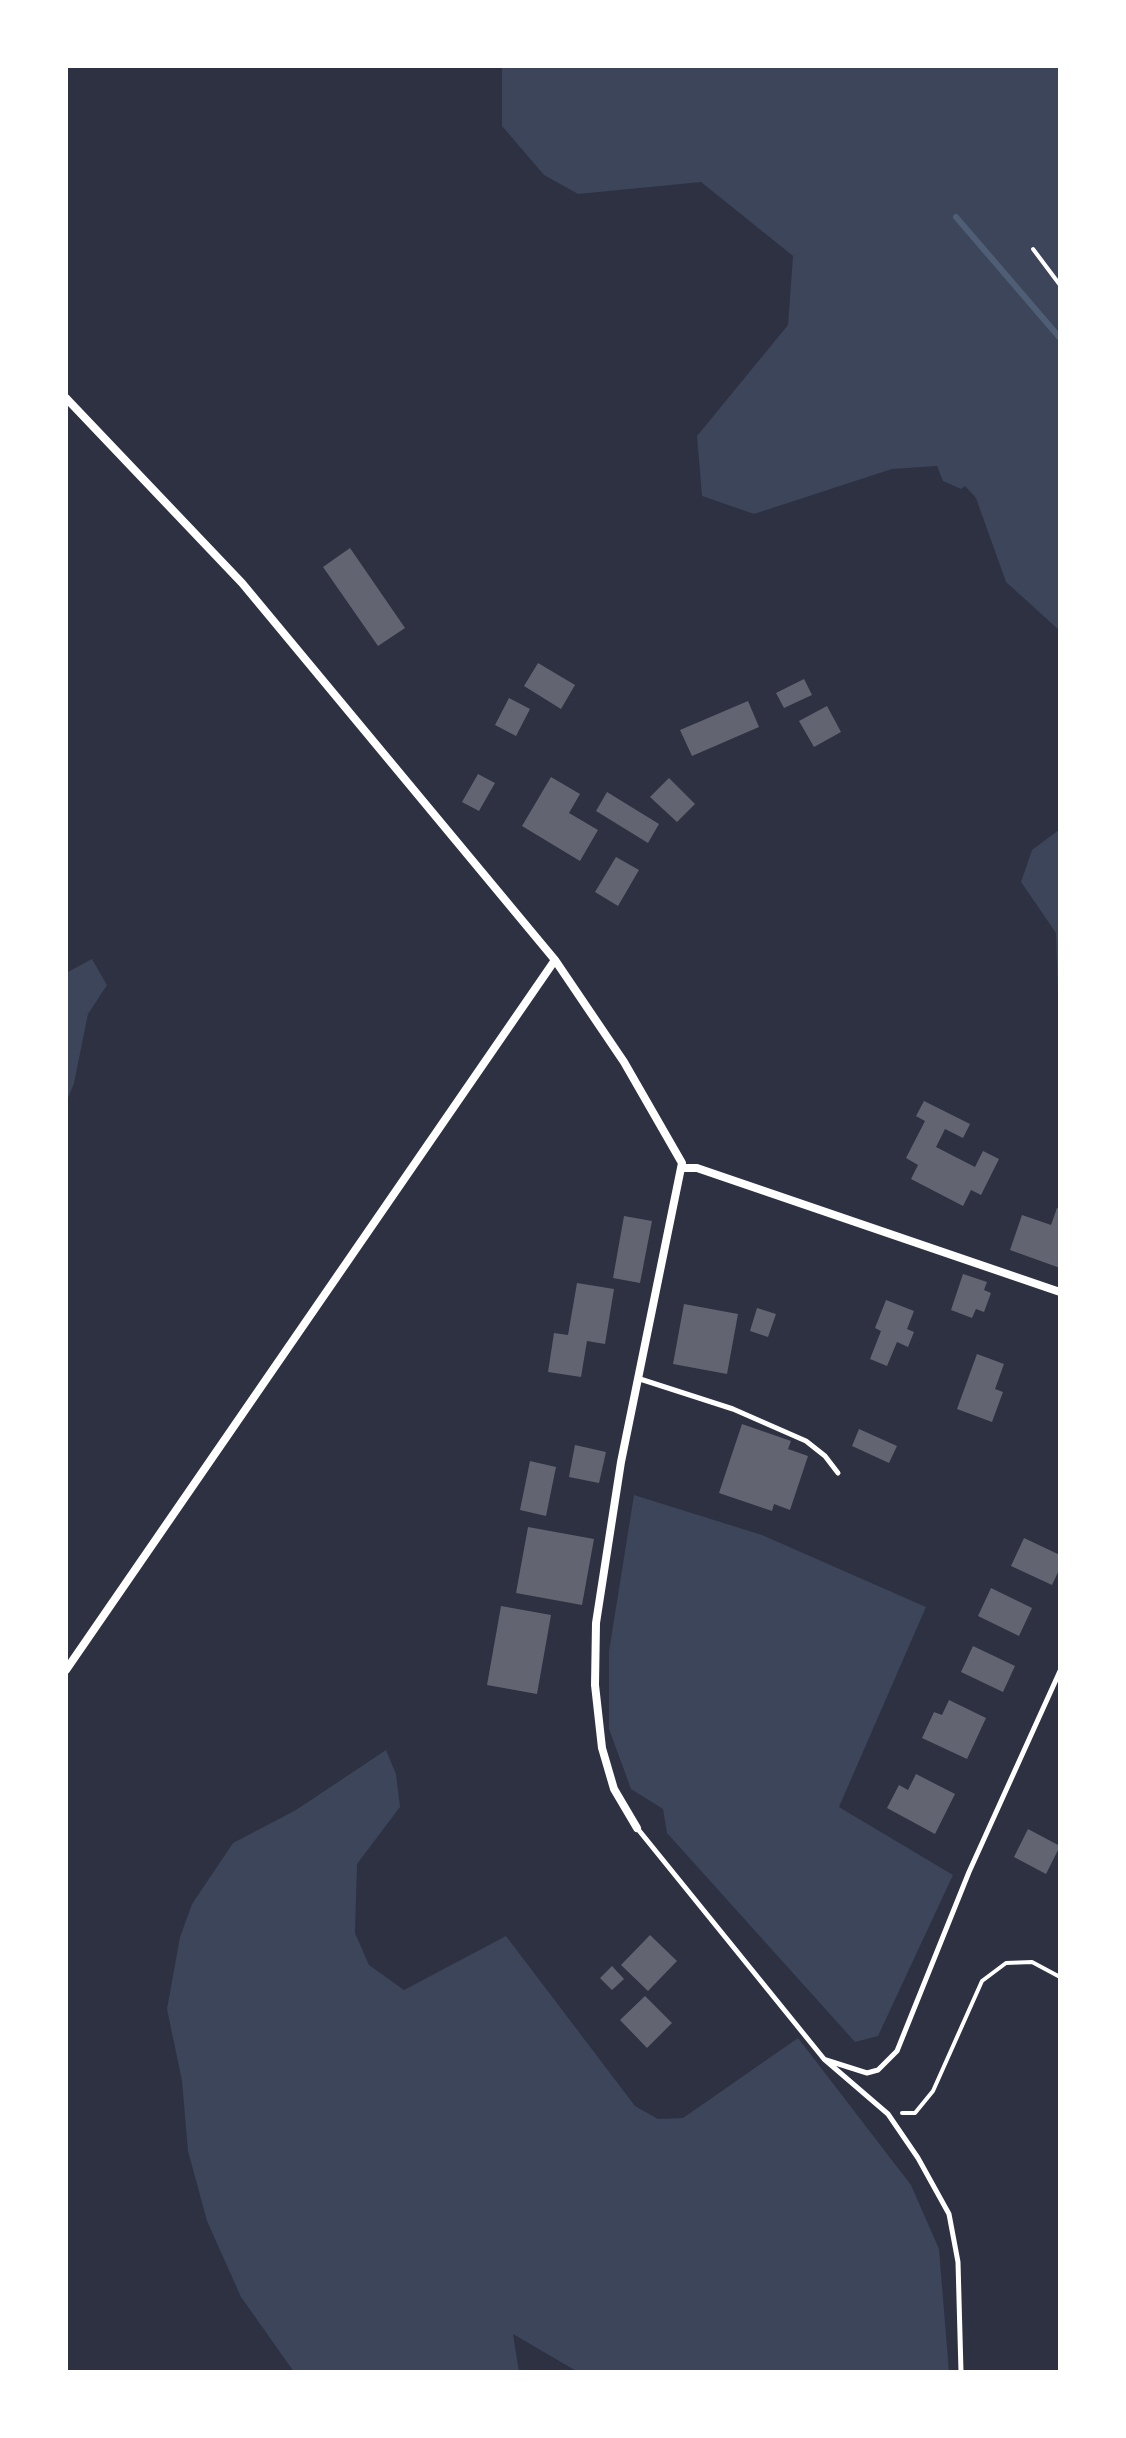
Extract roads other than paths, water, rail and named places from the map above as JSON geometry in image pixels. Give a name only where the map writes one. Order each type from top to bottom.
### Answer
[{"type":"street","points":[[66,398],[242,583],[555,960],[624,1062],[680,1158],[683,1168],[621,1462],[594,1647],[602,1748],[614,1789],[637,1828]]},
{"type":"street","points":[[66,1670],[555,960]]},
{"type":"street","points":[[683,1168],[697,1168],[1060,1292]]},
{"type":"lane","points":[[640,1379],[733,1409],[806,1441],[825,1456],[838,1473]]},
{"type":"lane","points":[[824,2059],[867,2073],[878,2070],[897,2051],[969,1872],[1060,1671]]},
{"type":"lane","points":[[637,1828],[824,2059],[888,2114],[918,2158],[949,2214],[958,2262],[961,2372]]},
{"type":"waterway","points":[[956,217],[1060,338]]}]
